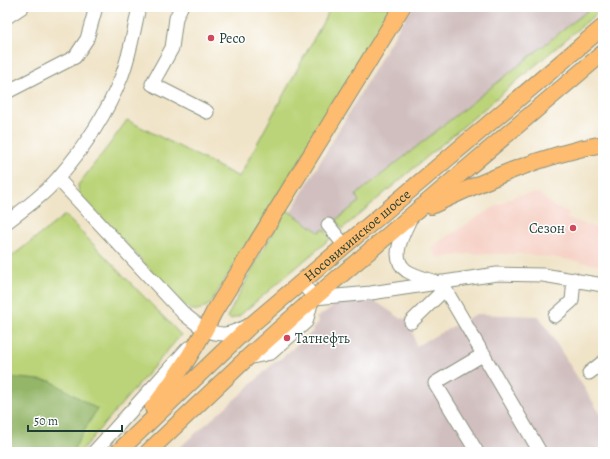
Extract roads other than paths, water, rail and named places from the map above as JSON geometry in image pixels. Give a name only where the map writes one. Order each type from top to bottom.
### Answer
[{"type":"main road","points":[[123,448],[178,374],[206,329],[214,312],[402,7]]},
{"type":"main road","name":"Носовихинское шоссе","points":[[123,448],[251,325],[603,27]]},
{"type":"main road","name":"Носовихинское шоссе","points":[[148,452],[247,358],[313,299],[603,53]]},
{"type":"main road","points":[[412,215],[501,174],[545,158],[603,144]]},
{"type":"street","points":[[7,18],[22,7]]},
{"type":"street","points":[[7,92],[75,58],[87,39],[96,7]]},
{"type":"street","points":[[7,222],[58,179],[95,129],[121,77],[139,7]]},
{"type":"street","points":[[181,7],[176,18],[172,48],[152,84],[207,112]]},
{"type":"street","points":[[58,179],[184,314],[197,324],[214,333],[224,334],[251,325]]},
{"type":"street","points":[[412,215],[398,245],[398,259],[407,271],[441,285],[484,354],[540,452]]},
{"type":"street","points":[[328,225],[345,246]]},
{"type":"street","points":[[302,282],[313,299],[441,285],[497,274],[543,275],[603,285]]},
{"type":"street","points":[[555,316],[576,305],[574,279]]},
{"type":"street","points":[[412,322],[441,285]]},
{"type":"street","points":[[94,452],[206,329]]},
{"type":"street","points":[[477,452],[435,383],[484,354]]},
{"type":"street","points":[[589,373],[603,362]]},
{"type":"place","name":"Ресо","points":[[211,38]]},
{"type":"place","name":"Сезон","points":[[573,228]]},
{"type":"place","name":"Татнефть","points":[[287,338]]}]
